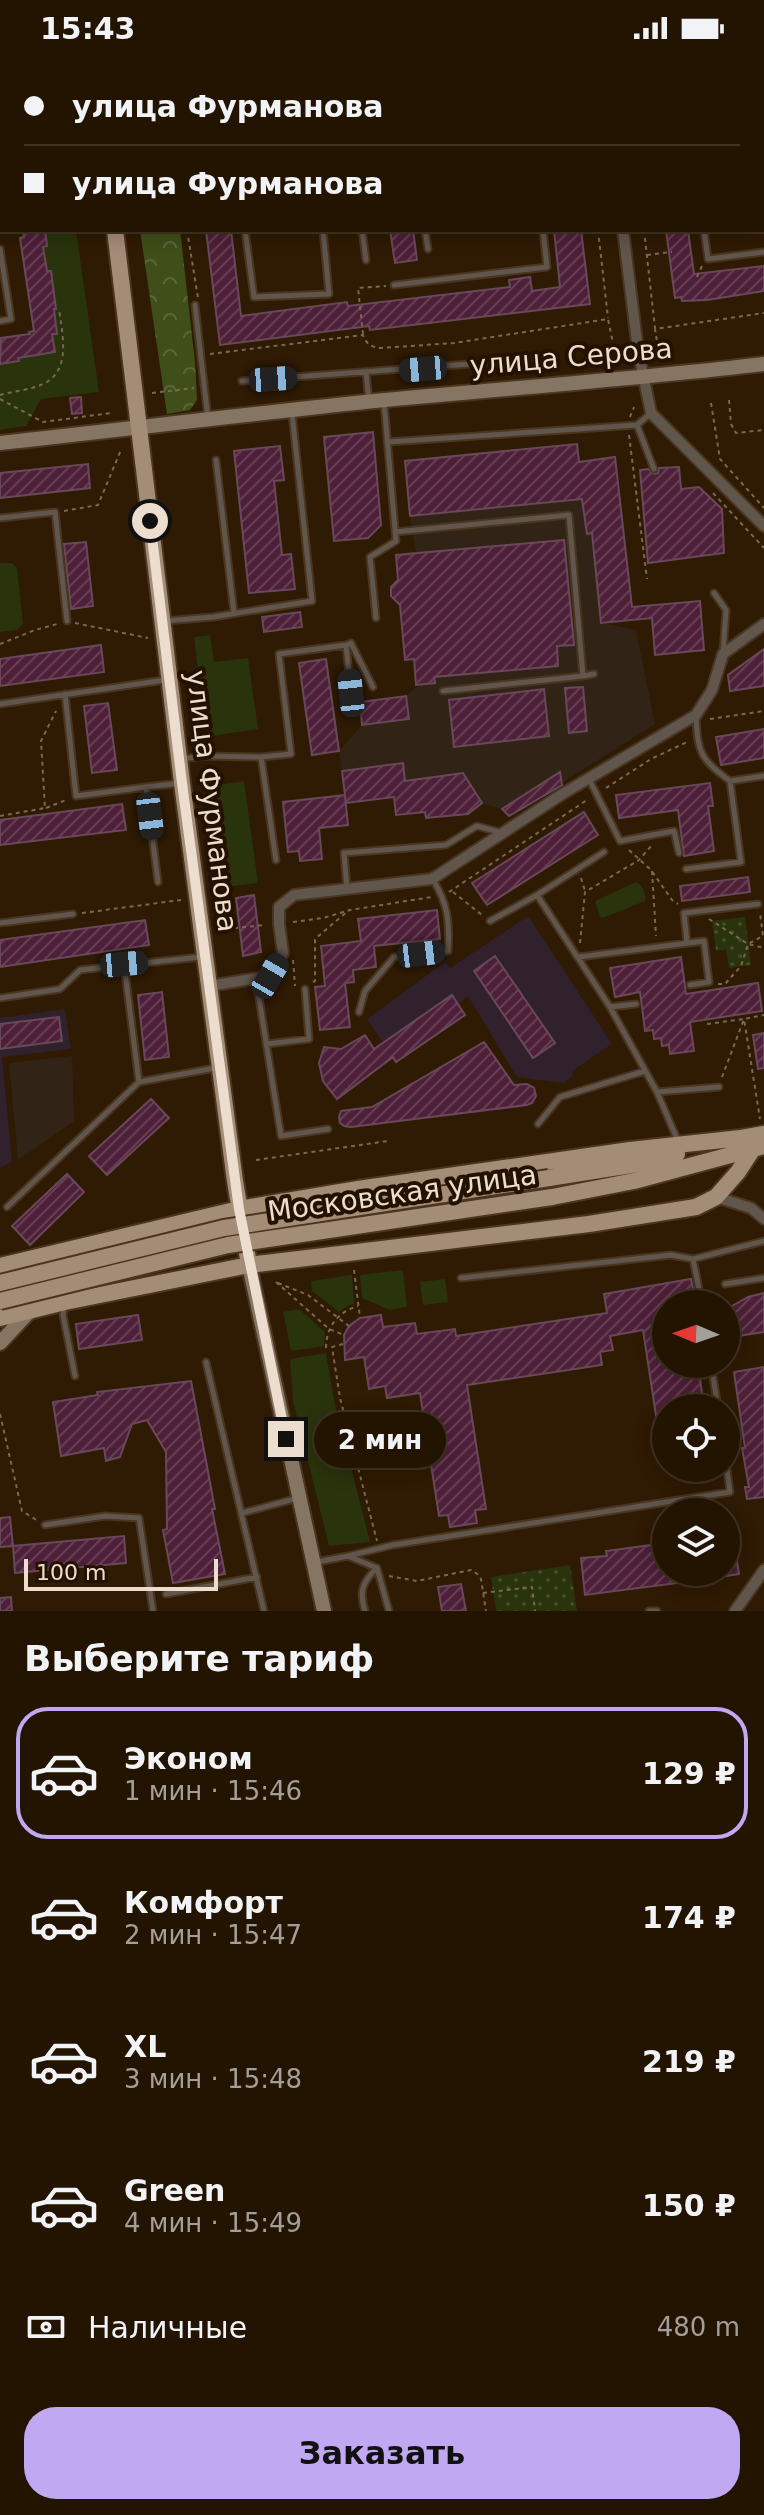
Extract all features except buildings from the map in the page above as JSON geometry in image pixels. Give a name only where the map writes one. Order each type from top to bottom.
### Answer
[{"type":"main road","name":"улица Фурманова","points":[[115,232],[182,783],[249,1265]]},
{"type":"main road","name":"Московская улица","points":[[0,1301],[228,1245],[552,1197],[634,1181],[752,1144],[762,1127]]},
{"type":"main road","name":"Московская улица","points":[[0,1283],[224,1228],[752,1144]]},
{"type":"main road","points":[[0,1266],[239,1209],[630,1150],[752,1144],[738,1172],[716,1197]]},
{"type":"main road","name":"Московская улица","points":[[0,1318],[249,1265],[679,1211],[716,1197]]},
{"type":"street","points":[[623,232],[643,377],[651,413],[764,526]]},
{"type":"street","name":"улица Серова","points":[[0,443],[376,401],[764,364]]},
{"type":"street","points":[[209,986],[270,976],[283,953],[279,907],[294,895],[432,879],[589,778],[696,715],[712,690],[723,654],[764,624]]},
{"type":"street","points":[[716,1197],[751,1208],[764,1219]]},
{"type":"street","name":"улица Фурманова","points":[[249,1265],[324,1611]]},
{"type":"street","points":[[0,1343],[30,1311]]},
{"type":"street","points":[[735,1611],[764,1570]]},
{"type":"lane","points":[[245,232],[254,297],[329,294],[323,232]]},
{"type":"lane","points":[[362,232],[366,260]]},
{"type":"lane","points":[[425,232],[428,249]]},
{"type":"lane","points":[[394,285],[547,267],[543,232]]},
{"type":"lane","points":[[704,232],[708,259],[764,252]]},
{"type":"lane","points":[[0,249],[11,319],[0,321]]},
{"type":"lane","points":[[198,306],[208,419]]},
{"type":"lane","points":[[242,381],[537,359]]},
{"type":"lane","points":[[366,373],[387,442],[396,541],[370,557],[376,618]]},
{"type":"lane","points":[[163,621],[312,601],[292,410]]},
{"type":"lane","points":[[387,442],[628,426],[637,425],[651,413]]},
{"type":"lane","points":[[637,425],[654,469]]},
{"type":"lane","points":[[216,460],[234,613]]},
{"type":"lane","points":[[0,518],[55,512],[67,621]]},
{"type":"lane","points":[[395,532],[569,515],[583,676]]},
{"type":"lane","points":[[714,593],[726,610],[723,654]]},
{"type":"lane","points":[[180,759],[291,754],[279,654],[351,643],[373,687]]},
{"type":"lane","points":[[346,645],[351,693]]},
{"type":"lane","points":[[443,691],[594,674]]},
{"type":"lane","points":[[0,704],[170,680]]},
{"type":"lane","points":[[65,694],[76,796],[182,783]]},
{"type":"lane","points":[[696,715],[697,738],[706,763],[730,781],[764,776]]},
{"type":"lane","points":[[261,757],[276,860]]},
{"type":"lane","points":[[589,778],[620,841],[674,831],[679,853]]},
{"type":"lane","points":[[686,869],[741,862],[730,781]]},
{"type":"lane","points":[[146,787],[158,882]]},
{"type":"lane","points":[[347,890],[344,853],[446,845],[477,826],[502,833]]},
{"type":"lane","points":[[490,921],[604,852]]},
{"type":"lane","points":[[359,1012],[365,991],[394,957],[448,951],[450,927],[443,896],[432,879]]},
{"type":"lane","points":[[537,895],[610,1007],[657,1092],[681,1146]]},
{"type":"lane","points":[[687,943],[684,913],[758,904]]},
{"type":"lane","points":[[0,923],[73,914]]},
{"type":"lane","points":[[579,957],[704,941],[709,982],[690,985]]},
{"type":"lane","points":[[0,998],[60,989],[80,970],[205,957]]},
{"type":"lane","points":[[124,964],[139,1082]]},
{"type":"lane","points":[[256,978],[281,1136],[328,1129]]},
{"type":"lane","points":[[266,1044],[309,1039],[305,989]]},
{"type":"lane","points":[[610,1007],[636,1004]]},
{"type":"lane","points":[[7,1207],[139,1082],[220,1067]]},
{"type":"lane","points":[[538,1124],[560,1097],[645,1071]]},
{"type":"lane","points":[[657,1092],[719,1087]]},
{"type":"lane","points":[[461,1278],[671,1255],[693,1259],[764,1241]]},
{"type":"lane","points":[[693,1259],[699,1290]]},
{"type":"lane","points":[[725,1284],[764,1278]]},
{"type":"lane","points":[[65,1302],[63,1315],[75,1376]]},
{"type":"lane","points":[[206,1362],[264,1611]]},
{"type":"lane","points":[[312,1563],[379,1548],[730,1492],[729,1482]]},
{"type":"lane","points":[[242,1513],[298,1498]]},
{"type":"lane","points":[[45,1525],[105,1516],[139,1518],[153,1611]]},
{"type":"lane","points":[[348,1556],[377,1568]]},
{"type":"lane","points":[[365,1611],[360,1595],[366,1578],[377,1568]]},
{"type":"lane","points":[[377,1568],[389,1611]]},
{"type":"lane","points":[[166,1594],[257,1577]]},
{"type":"lane","points":[[649,1611],[657,1611]]},
{"type":"path","points":[[187,232],[198,306]]},
{"type":"path","points":[[598,232],[615,353]]},
{"type":"path","points":[[644,232],[658,348]]},
{"type":"path","points":[[647,255],[672,252]]},
{"type":"path","points":[[697,277],[708,259]]},
{"type":"path","points":[[394,285],[358,288],[363,335],[371,347],[454,343],[608,319]]},
{"type":"path","points":[[0,397],[43,384],[56,372],[63,358],[59,309]]},
{"type":"path","points":[[655,329],[764,313]]},
{"type":"path","points":[[208,354],[363,335]]},
{"type":"path","points":[[260,340],[261,348]]},
{"type":"path","points":[[152,393],[204,386]]},
{"type":"path","points":[[0,397],[43,422],[111,413]]},
{"type":"path","points":[[729,400],[731,424],[736,433],[764,430]]},
{"type":"path","points":[[711,403],[720,459],[764,508]]},
{"type":"path","points":[[634,407],[628,426],[647,579]]},
{"type":"path","points":[[55,512],[98,505],[121,450]]},
{"type":"path","points":[[0,644],[67,621],[148,638]]},
{"type":"path","points":[[0,639],[7,640]]},
{"type":"path","points":[[45,808],[41,741],[65,694]]},
{"type":"path","points":[[710,719],[764,711]]},
{"type":"path","points":[[606,788],[651,759]]},
{"type":"path","points":[[0,816],[45,808],[76,796]]},
{"type":"path","points":[[585,892],[639,860],[664,833]]},
{"type":"path","points":[[620,841],[651,870],[672,900],[748,944],[764,948]]},
{"type":"path","points":[[578,869],[585,892],[579,957]]},
{"type":"path","points":[[651,870],[657,947]]},
{"type":"path","points":[[451,891],[490,921]]},
{"type":"path","points":[[73,914],[181,900]]},
{"type":"path","points":[[709,982],[725,984],[741,966],[748,944],[763,936],[758,904]]},
{"type":"path","points":[[305,989],[315,981],[315,939],[350,910]]},
{"type":"path","points":[[226,929],[279,924]]},
{"type":"path","points":[[707,1024],[764,1015]]},
{"type":"path","points":[[719,1087],[744,1019]]},
{"type":"path","points":[[744,1019],[762,1127]]},
{"type":"path","points":[[256,1160],[388,1141]]},
{"type":"path","points":[[354,1270],[360,1318]]},
{"type":"path","points":[[344,1335],[329,1329],[276,1282],[308,1295],[349,1326]]},
{"type":"path","points":[[326,1348],[329,1329],[338,1317],[358,1306]]},
{"type":"path","points":[[343,1344],[332,1347],[340,1398],[379,1548]]},
{"type":"path","points":[[0,1414],[22,1511],[45,1525]]},
{"type":"path","points":[[388,1576],[417,1581],[471,1570],[479,1575],[486,1611]]},
{"type":"path","points":[[483,1593],[532,1587],[535,1611]]},
{"type":"shaded area","points":[[582,499],[587,533],[592,533],[601,623],[636,630],[655,724],[509,816],[502,809],[482,803],[463,773],[405,781],[402,763],[342,771],[339,751],[362,725],[409,719],[406,696],[421,684],[416,678],[414,659],[405,660],[400,604],[390,591],[398,580],[396,555],[416,553],[410,516]]},
{"type":"shaded area","points":[[528,916],[612,1044],[572,1071],[573,1076],[563,1083],[517,1077],[468,996],[458,1004],[465,1015],[396,1062],[367,1019],[445,962],[450,968]]},
{"type":"shaded area","points":[[65,1009],[71,1049],[2,1057],[12,1162],[0,1168],[0,1018]]},
{"type":"shaded area","points":[[72,1056],[74,1121],[18,1160],[9,1063]]},
{"type":"green space","points":[[45,232],[76,232],[99,392],[41,399],[26,426],[0,430],[0,364],[54,352],[52,334],[57,333],[56,308],[51,271],[47,271],[43,247],[47,246]]},
{"type":"green space","points":[[140,232],[180,232],[197,400],[190,410],[167,414]]},
{"type":"green space","points":[[0,563],[12,563],[17,568],[23,624],[17,630],[0,632]]},
{"type":"green space","points":[[210,635],[214,662],[248,658],[258,729],[206,737],[194,637]]},
{"type":"green space","points":[[244,781],[258,883],[226,887],[213,786]]},
{"type":"green space","points":[[636,882],[644,890],[645,901],[600,917],[595,901]]},
{"type":"green space","points":[[745,917],[751,965],[729,968],[726,949],[716,951],[712,921]]},
{"type":"green space","points":[[403,1270],[407,1307],[390,1310],[362,1298],[360,1275]]},
{"type":"green space","points":[[352,1275],[354,1304],[339,1312],[312,1291],[311,1281]]},
{"type":"green space","points":[[445,1279],[448,1302],[423,1305],[420,1282]]},
{"type":"green space","points":[[299,1309],[325,1332],[324,1346],[291,1351],[283,1312]]},
{"type":"green space","points":[[326,1353],[334,1400],[370,1542],[329,1546],[293,1401],[290,1359]]},
{"type":"green space","points":[[570,1565],[577,1611],[496,1611],[491,1577]]},
{"type":"route","points":[[150,521],[239,1209],[286,1439]]}]
